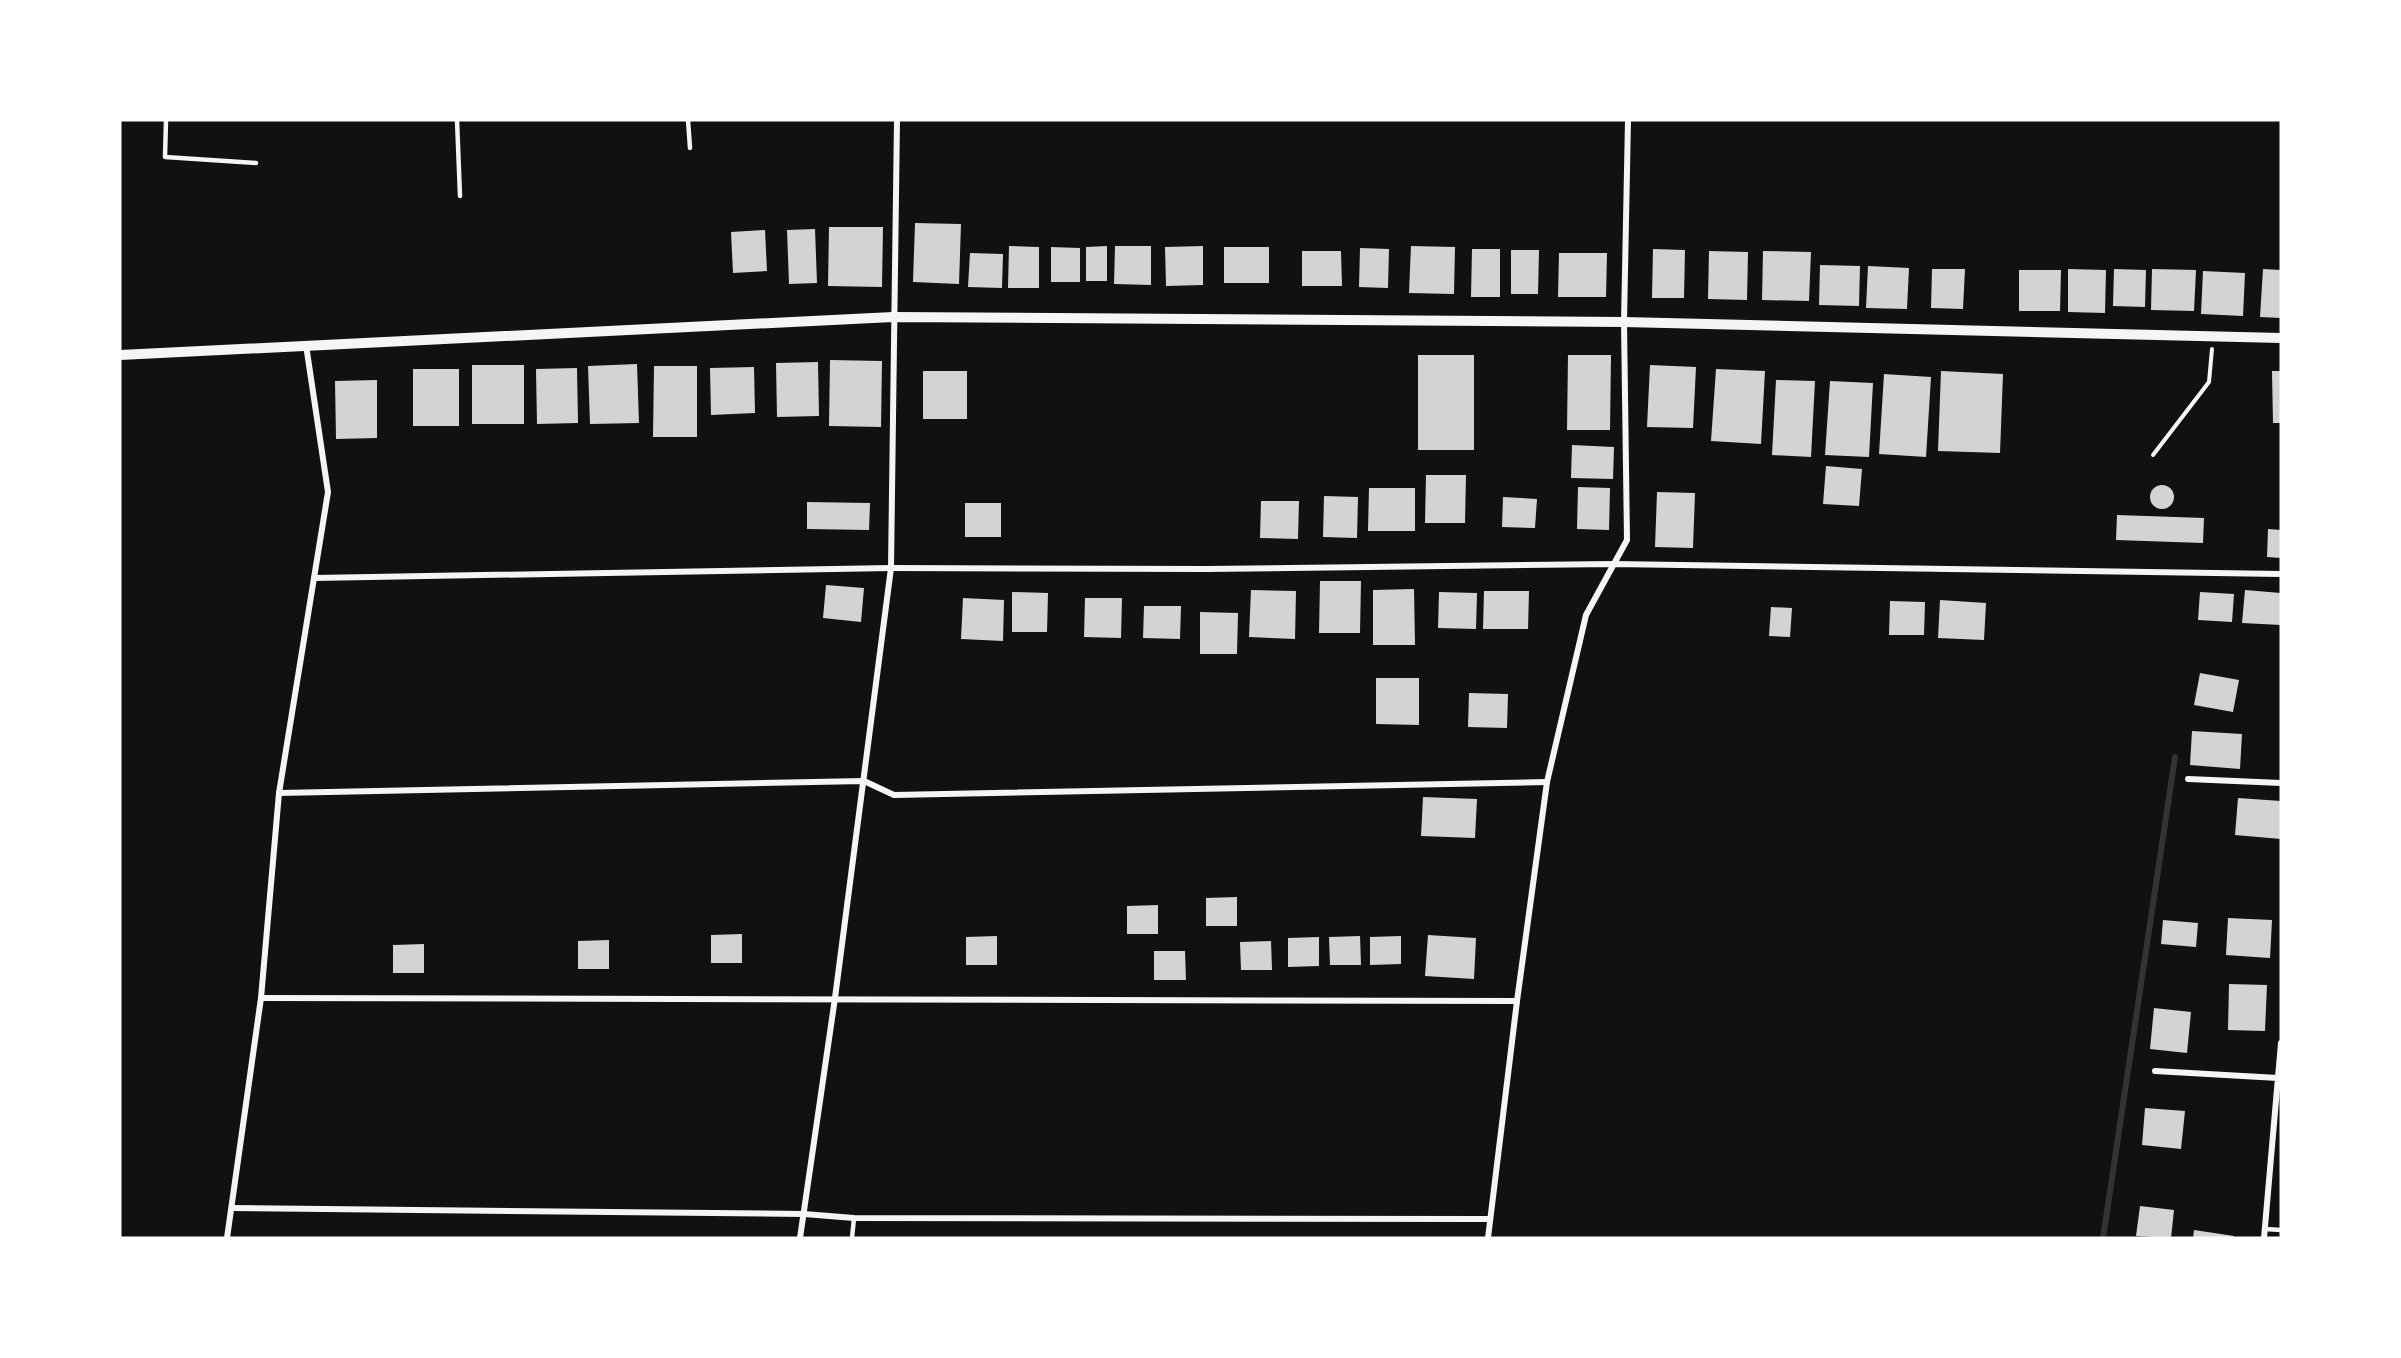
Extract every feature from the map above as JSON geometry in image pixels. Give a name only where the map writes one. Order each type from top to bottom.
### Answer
[{"type":"street","points":[[800,1238],[835,998],[891,568],[897,120]]},
{"type":"street","points":[[1488,1238],[1547,782],[1586,615],[1627,540],[1624,322],[1628,120]]},
{"type":"street","points":[[120,355],[893,317],[1624,322],[2281,338]]},
{"type":"street","points":[[227,1238],[261,998],[279,793],[328,492],[306,345]]},
{"type":"street","points":[[314,578],[891,568],[1208,569],[1614,564],[2281,574]]},
{"type":"street","points":[[2188,780],[2281,783]]},
{"type":"street","points":[[279,793],[864,781],[894,795],[1547,782]]},
{"type":"street","points":[[261,998],[1517,1001]]},
{"type":"street","points":[[2264,1238],[2281,1043]]},
{"type":"street","points":[[2155,1071],[2278,1078]]},
{"type":"street","points":[[232,1208],[804,1214],[854,1218],[1490,1219]]},
{"type":"lane","points":[[166,120],[165,157],[256,163]]},
{"type":"lane","points":[[457,120],[460,196]]},
{"type":"lane","points":[[688,120],[690,148]]},
{"type":"lane","points":[[852,1238],[854,1218]]},
{"type":"lane","points":[[2265,1229],[2281,1230]]},
{"type":"path","points":[[2153,455],[2210,382],[2214,336]]},
{"type":"building","points":[[915,223],[961,224],[959,284],[913,282]]},
{"type":"building","points":[[829,227],[883,227],[882,287],[828,286]]},
{"type":"building","points":[[815,229],[817,283],[789,284],[787,230]]},
{"type":"building","points":[[765,230],[767,271],[733,273],[731,232]]},
{"type":"building","points":[[1009,246],[1039,247],[1039,288],[1008,288]]},
{"type":"building","points":[[1107,246],[1107,281],[1086,281],[1086,247]]},
{"type":"building","points":[[1115,246],[1151,246],[1151,285],[1114,284]]},
{"type":"building","points":[[1203,246],[1203,285],[1166,286],[1165,247]]},
{"type":"building","points":[[1411,246],[1455,247],[1454,294],[1409,293]]},
{"type":"building","points":[[1051,247],[1080,248],[1080,282],[1051,282]]},
{"type":"building","points":[[1224,247],[1269,247],[1269,283],[1224,283]]},
{"type":"building","points":[[1360,248],[1389,249],[1388,288],[1359,287]]},
{"type":"building","points":[[1472,249],[1500,249],[1500,297],[1471,297]]},
{"type":"building","points":[[1653,249],[1685,250],[1684,298],[1652,298]]},
{"type":"building","points":[[1511,250],[1539,250],[1538,294],[1511,294]]},
{"type":"building","points":[[1302,251],[1341,251],[1342,286],[1302,286]]},
{"type":"building","points":[[1709,251],[1748,252],[1747,300],[1708,299]]},
{"type":"building","points":[[1763,251],[1811,252],[1809,301],[1762,300]]},
{"type":"building","points":[[970,253],[1003,254],[1002,288],[968,287]]},
{"type":"building","points":[[1559,253],[1607,253],[1606,297],[1558,297]]},
{"type":"building","points":[[1820,265],[1860,266],[1859,306],[1819,305]]},
{"type":"building","points":[[1868,266],[1909,268],[1907,309],[1866,308]]},
{"type":"building","points":[[1932,269],[1965,269],[1963,309],[1931,308]]},
{"type":"building","points":[[2068,269],[2106,270],[2105,313],[2068,312]]},
{"type":"building","points":[[2114,269],[2146,270],[2145,307],[2113,306]]},
{"type":"building","points":[[2152,269],[2196,270],[2194,311],[2151,310]]},
{"type":"building","points":[[2263,269],[2281,270],[2281,318],[2260,317]]},
{"type":"building","points":[[2019,270],[2061,270],[2060,311],[2019,311]]},
{"type":"building","points":[[2203,271],[2245,273],[2243,316],[2201,314]]},
{"type":"building","points":[[1418,355],[1474,355],[1474,450],[1418,450]]},
{"type":"building","points":[[1568,355],[1611,355],[1610,430],[1567,430]]},
{"type":"building","points":[[830,360],[882,361],[881,427],[829,426]]},
{"type":"building","points":[[818,362],[819,416],[777,417],[776,363]]},
{"type":"building","points":[[637,364],[639,423],[590,424],[588,366]]},
{"type":"building","points":[[472,365],[524,365],[524,424],[472,424]]},
{"type":"building","points":[[1650,365],[1696,367],[1693,428],[1647,427]]},
{"type":"building","points":[[654,366],[697,366],[697,437],[653,437]]},
{"type":"building","points":[[754,367],[755,413],[711,415],[710,368]]},
{"type":"building","points":[[577,368],[578,423],[537,424],[536,369]]},
{"type":"building","points":[[413,369],[459,369],[459,426],[413,426]]},
{"type":"building","points":[[1716,369],[1765,371],[1761,444],[1711,441]]},
{"type":"building","points":[[923,371],[967,371],[967,419],[923,419]]},
{"type":"building","points":[[1941,371],[2003,374],[2000,453],[1938,451]]},
{"type":"building","points":[[2272,371],[2281,371],[2281,423],[2273,423]]},
{"type":"building","points":[[1884,374],[1931,377],[1926,457],[1879,454]]},
{"type":"building","points":[[377,380],[377,438],[336,439],[335,381]]},
{"type":"building","points":[[1776,380],[1815,381],[1811,457],[1772,455]]},
{"type":"building","points":[[1830,381],[1873,383],[1869,457],[1825,455]]},
{"type":"building","points":[[1572,445],[1614,447],[1613,479],[1571,478]]},
{"type":"building","points":[[1826,466],[1862,469],[1859,506],[1823,504]]},
{"type":"building","points":[[1426,475],[1466,475],[1465,523],[1425,523]]},
{"type":"building","points":[[2162,485],[2170,489],[2174,497],[2170,505],[2162,509],[2154,505],[2150,497],[2154,489]]},
{"type":"building","points":[[1578,487],[1610,488],[1609,530],[1577,529]]},
{"type":"building","points":[[1369,488],[1415,488],[1415,531],[1368,531]]},
{"type":"building","points":[[1657,492],[1695,493],[1693,548],[1655,547]]},
{"type":"building","points":[[1324,496],[1358,497],[1357,538],[1323,537]]},
{"type":"building","points":[[1503,497],[1537,499],[1535,528],[1502,527]]},
{"type":"building","points":[[1261,501],[1299,501],[1298,539],[1260,538]]},
{"type":"building","points":[[807,502],[870,503],[869,530],[807,529]]},
{"type":"building","points":[[965,503],[1001,503],[1001,537],[965,537]]},
{"type":"building","points":[[2117,515],[2204,518],[2203,543],[2116,540]]},
{"type":"building","points":[[2268,529],[2281,530],[2281,558],[2267,557]]},
{"type":"building","points":[[1320,581],[1361,581],[1360,633],[1319,633]]},
{"type":"building","points":[[826,585],[864,588],[861,622],[823,618]]},
{"type":"building","points":[[1414,589],[1415,645],[1373,645],[1373,590]]},
{"type":"building","points":[[1251,590],[1296,591],[1295,639],[1249,637]]},
{"type":"building","points":[[2245,590],[2281,593],[2281,625],[2242,623]]},
{"type":"building","points":[[1484,591],[1529,591],[1528,629],[1483,629]]},
{"type":"building","points":[[1012,592],[1048,593],[1047,632],[1012,632]]},
{"type":"building","points":[[1439,592],[1477,593],[1476,629],[1438,628]]},
{"type":"building","points":[[2200,592],[2234,594],[2232,622],[2198,620]]},
{"type":"building","points":[[963,598],[1004,600],[1003,641],[961,639]]},
{"type":"building","points":[[1085,598],[1122,598],[1121,638],[1084,637]]},
{"type":"building","points":[[1940,600],[1986,603],[1984,640],[1938,638]]},
{"type":"building","points":[[1890,601],[1925,602],[1924,635],[1889,635]]},
{"type":"building","points":[[1144,606],[1181,606],[1180,639],[1143,638]]},
{"type":"building","points":[[1771,607],[1792,608],[1790,637],[1769,636]]},
{"type":"building","points":[[1200,612],[1238,613],[1237,654],[1200,654]]},
{"type":"building","points":[[2200,673],[2239,680],[2233,712],[2194,705]]},
{"type":"building","points":[[1376,678],[1419,678],[1419,725],[1376,724]]},
{"type":"building","points":[[1469,693],[1508,694],[1507,728],[1468,727]]},
{"type":"building","points":[[2192,731],[2242,734],[2240,769],[2190,765]]},
{"type":"building","points":[[1423,797],[1477,799],[1475,838],[1421,836]]},
{"type":"building","points":[[2238,798],[2281,801],[2281,839],[2235,835]]},
{"type":"building","points":[[1237,897],[1237,926],[1206,926],[1206,898]]},
{"type":"building","points":[[1158,905],[1158,934],[1127,934],[1127,906]]},
{"type":"building","points":[[2228,918],[2272,920],[2270,958],[2226,955]]},
{"type":"building","points":[[2163,920],[2198,923],[2196,947],[2161,944]]},
{"type":"building","points":[[742,934],[742,963],[711,963],[711,935]]},
{"type":"building","points":[[1428,935],[1476,938],[1474,979],[1425,976]]},
{"type":"building","points":[[997,936],[997,965],[966,965],[966,937]]},
{"type":"building","points":[[1360,936],[1361,965],[1330,965],[1329,937]]},
{"type":"building","points":[[1401,936],[1401,964],[1370,965],[1370,937]]},
{"type":"building","points":[[1319,937],[1319,966],[1288,967],[1288,938]]},
{"type":"building","points":[[609,940],[609,969],[578,969],[578,941]]},
{"type":"building","points":[[1271,941],[1272,970],[1241,970],[1240,942]]},
{"type":"building","points":[[424,944],[424,973],[393,973],[393,945]]},
{"type":"building","points":[[1154,951],[1185,951],[1186,980],[1154,980]]},
{"type":"building","points":[[2229,984],[2267,985],[2265,1031],[2228,1030]]},
{"type":"building","points":[[2154,1008],[2191,1012],[2187,1053],[2150,1049]]},
{"type":"building","points":[[2145,1108],[2185,1111],[2181,1149],[2142,1145]]},
{"type":"building","points":[[2140,1206],[2174,1210],[2171,1238],[2136,1236]]},
{"type":"building","points":[[2194,1230],[2234,1236],[2233,1238],[2193,1238]]},
{"type":"waterway","points":[[2103,1238],[2175,757]]}]
